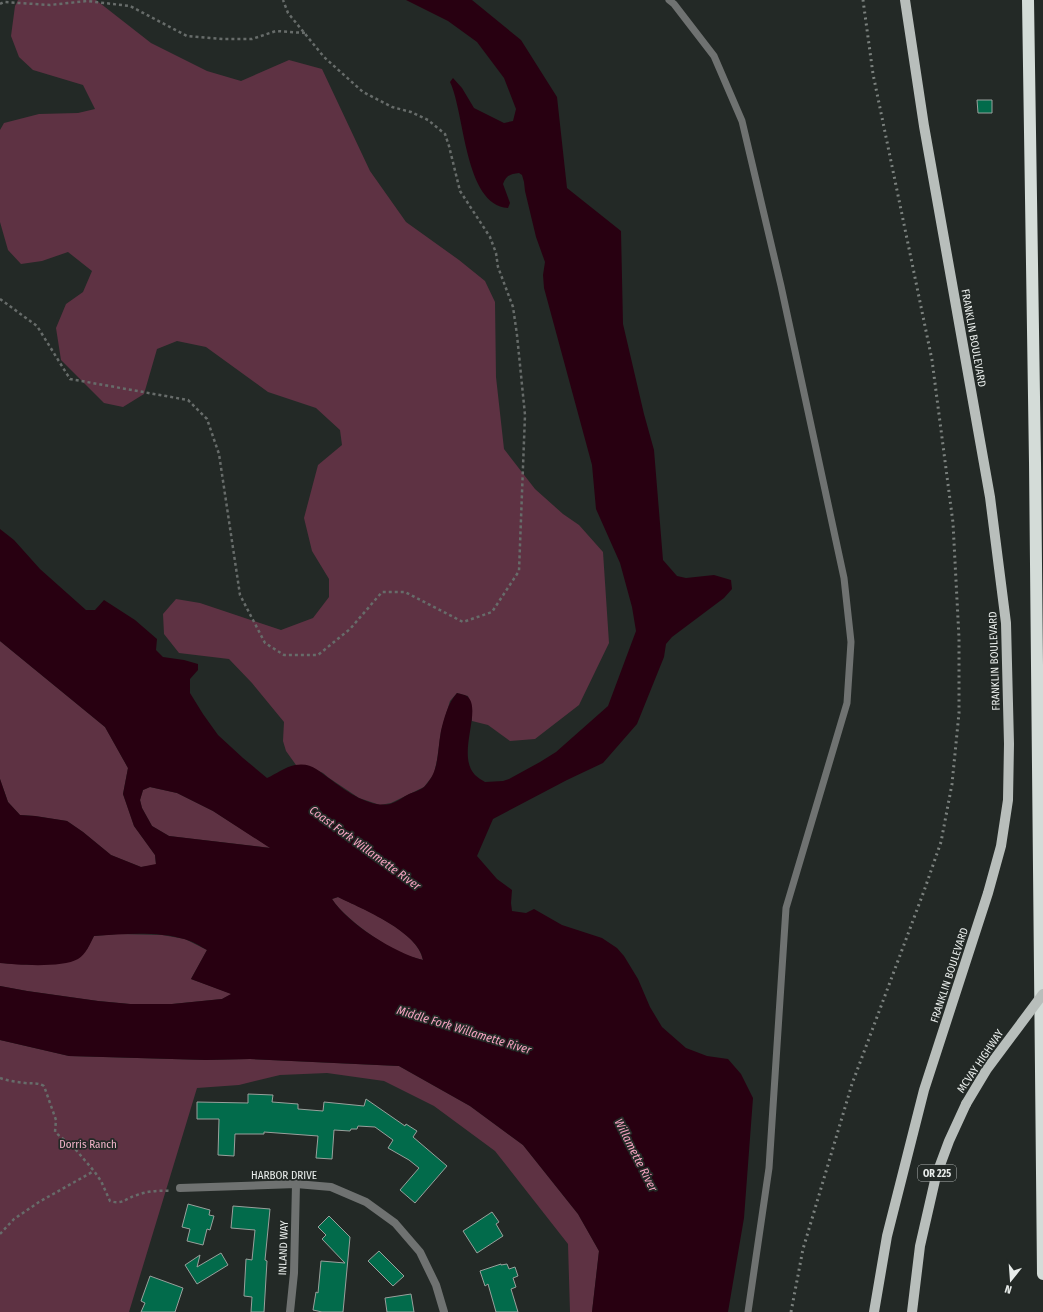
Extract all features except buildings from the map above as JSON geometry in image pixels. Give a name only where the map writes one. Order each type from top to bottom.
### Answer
[{"type":"highway","points":[[1028,0],[1043,1274]]},
{"type":"main road","name":"FRANKLIN BOULEVARD","points":[[874,1312],[886,1236],[924,1090],[988,893],[1000,846],[1008,800],[1009,758],[1006,623],[990,497],[924,126],[905,0]]},
{"type":"main road","name":"MCVAY HIGHWAY","points":[[912,1312],[920,1246],[936,1176],[949,1141],[966,1104],[987,1069],[1043,994]]},
{"type":"street","name":"HARBOR DRIVE","points":[[180,1188],[296,1184],[331,1187],[366,1202],[395,1223],[420,1252],[436,1285],[444,1312]]},
{"type":"street","name":"INLAND WAY","points":[[290,1312],[294,1273],[296,1184]]},
{"type":"lane","points":[[669,0],[674,4],[714,56],[742,121],[781,286],[844,578],[851,642],[847,703],[786,908],[769,1168],[748,1312]]},
{"type":"path","points":[[0,299],[37,326],[70,379],[188,400],[207,419],[219,454],[240,596],[265,643],[284,654],[318,655],[350,629],[382,592],[405,592],[463,622],[492,612],[519,571],[525,416],[513,307],[498,267],[496,254],[490,237],[460,192],[445,134],[428,120],[411,112],[392,107],[363,92],[324,57],[288,13],[283,0]]},
{"type":"path","points":[[0,4],[4,2],[50,5],[87,1],[130,6],[187,36],[252,40],[276,31],[305,33]]},
{"type":"path","points":[[0,1078],[27,1084],[37,1082],[44,1086],[56,1120],[55,1132],[76,1150],[94,1171],[101,1181],[110,1201],[115,1203],[121,1202],[136,1195],[151,1191],[172,1191],[180,1188]]},
{"type":"path","points":[[0,1234],[14,1220],[27,1211],[94,1171]]},
{"type":"green space","points":[[18,0],[96,0],[151,43],[207,71],[241,81],[289,60],[322,69],[370,171],[406,222],[459,260],[485,281],[495,302],[496,377],[504,449],[535,489],[563,514],[579,525],[603,552],[609,643],[579,705],[535,739],[510,741],[488,725],[472,721],[472,711],[468,696],[457,693],[450,701],[441,731],[434,774],[424,787],[391,803],[380,805],[359,798],[323,773],[306,765],[296,765],[286,751],[283,741],[284,722],[252,683],[229,659],[179,653],[164,634],[163,614],[176,599],[200,603],[281,630],[313,618],[329,597],[329,579],[312,551],[304,518],[318,465],[342,445],[340,430],[316,408],[268,392],[206,347],[177,341],[157,349],[144,394],[123,407],[104,403],[61,360],[56,328],[66,304],[83,292],[92,271],[68,252],[42,261],[21,264],[8,250],[0,222],[0,130],[4,123],[39,114],[78,113],[95,109],[83,85],[33,70],[19,57],[11,36],[15,6]]},
{"type":"green space","points":[[0,641],[105,727],[128,768],[123,794],[134,826],[155,855],[156,865],[141,867],[111,855],[67,821],[20,815],[8,802],[0,779]]},
{"type":"green space","points":[[150,787],[177,793],[213,811],[271,848],[169,836],[152,826],[142,808],[140,800],[143,790]]},
{"type":"green space","points":[[338,897],[375,915],[400,930],[419,949],[423,960],[396,951],[365,931],[355,923],[332,899]]},
{"type":"green space","points":[[118,934],[162,935],[185,939],[207,950],[191,979],[232,994],[222,999],[172,1004],[130,1004],[98,1001],[0,986],[0,963],[34,965],[87,949],[94,936]]},
{"type":"green space","name":"Dorris Ranch","points":[[0,1040],[69,1056],[206,1060],[250,1059],[399,1066],[470,1106],[523,1145],[578,1214],[599,1251],[592,1312],[570,1312],[568,1244],[495,1151],[434,1106],[384,1081],[327,1073],[280,1075],[239,1085],[197,1088],[129,1312],[0,1312]]},
{"type":"water","points":[[406,0],[472,0],[521,40],[557,97],[567,188],[621,231],[623,324],[654,450],[663,560],[677,576],[686,578],[714,575],[731,580],[732,589],[724,598],[672,637],[666,644],[664,657],[637,724],[603,763],[493,819],[477,856],[497,879],[512,890],[512,911],[526,913],[534,909],[562,925],[602,938],[617,948],[624,956],[638,979],[650,1007],[662,1027],[686,1048],[707,1056],[728,1059],[741,1074],[753,1098],[744,1218],[728,1312],[592,1312],[599,1251],[578,1214],[523,1145],[470,1106],[399,1066],[250,1059],[206,1060],[69,1056],[0,1040],[0,986],[98,1001],[130,1004],[172,1004],[222,999],[231,994],[191,979],[207,950],[187,940],[174,936],[151,934],[116,934],[94,936],[88,949],[81,957],[71,962],[51,965],[0,963],[0,779],[8,802],[20,815],[67,821],[111,855],[141,867],[156,864],[155,855],[134,826],[123,794],[128,768],[105,727],[0,641],[0,529],[14,540],[40,569],[86,610],[95,610],[104,600],[135,620],[157,639],[156,650],[163,657],[198,664],[198,670],[190,679],[190,693],[218,735],[267,778],[291,766],[301,764],[318,770],[343,789],[358,798],[382,805],[395,802],[422,789],[430,780],[436,767],[441,731],[445,716],[451,701],[457,693],[467,696],[472,704],[468,745],[470,766],[475,775],[485,782],[503,781],[556,752],[608,706],[636,631],[632,607],[620,563],[596,509],[592,465],[544,288],[543,275],[545,262],[536,237],[522,175],[519,173],[511,175],[504,181],[503,184],[510,203],[508,208],[493,203],[482,191],[474,175],[468,156],[455,96],[450,82],[453,78],[462,88],[474,108],[504,123],[513,121],[516,109],[504,78],[477,42],[448,21]],"holes":[[[150,787],[177,793],[213,811],[270,848],[169,836],[152,826],[142,808],[140,800],[143,790]],[[338,897],[388,922],[401,931],[419,950],[423,960],[399,951],[360,927],[339,909],[332,899]]]},
{"type":"railway","points":[[791,1312],[803,1249],[852,1084],[941,842],[952,784],[959,713],[959,638],[953,523],[932,360],[873,74],[863,0]]},
{"type":"water label","name":"Coast Fork Willamette River","points":[[365,848]]},
{"type":"water label","name":"Middle Fork Willamette River","points":[[464,1030]]},
{"type":"water label","name":"Willamette River","points":[[636,1155]]}]
